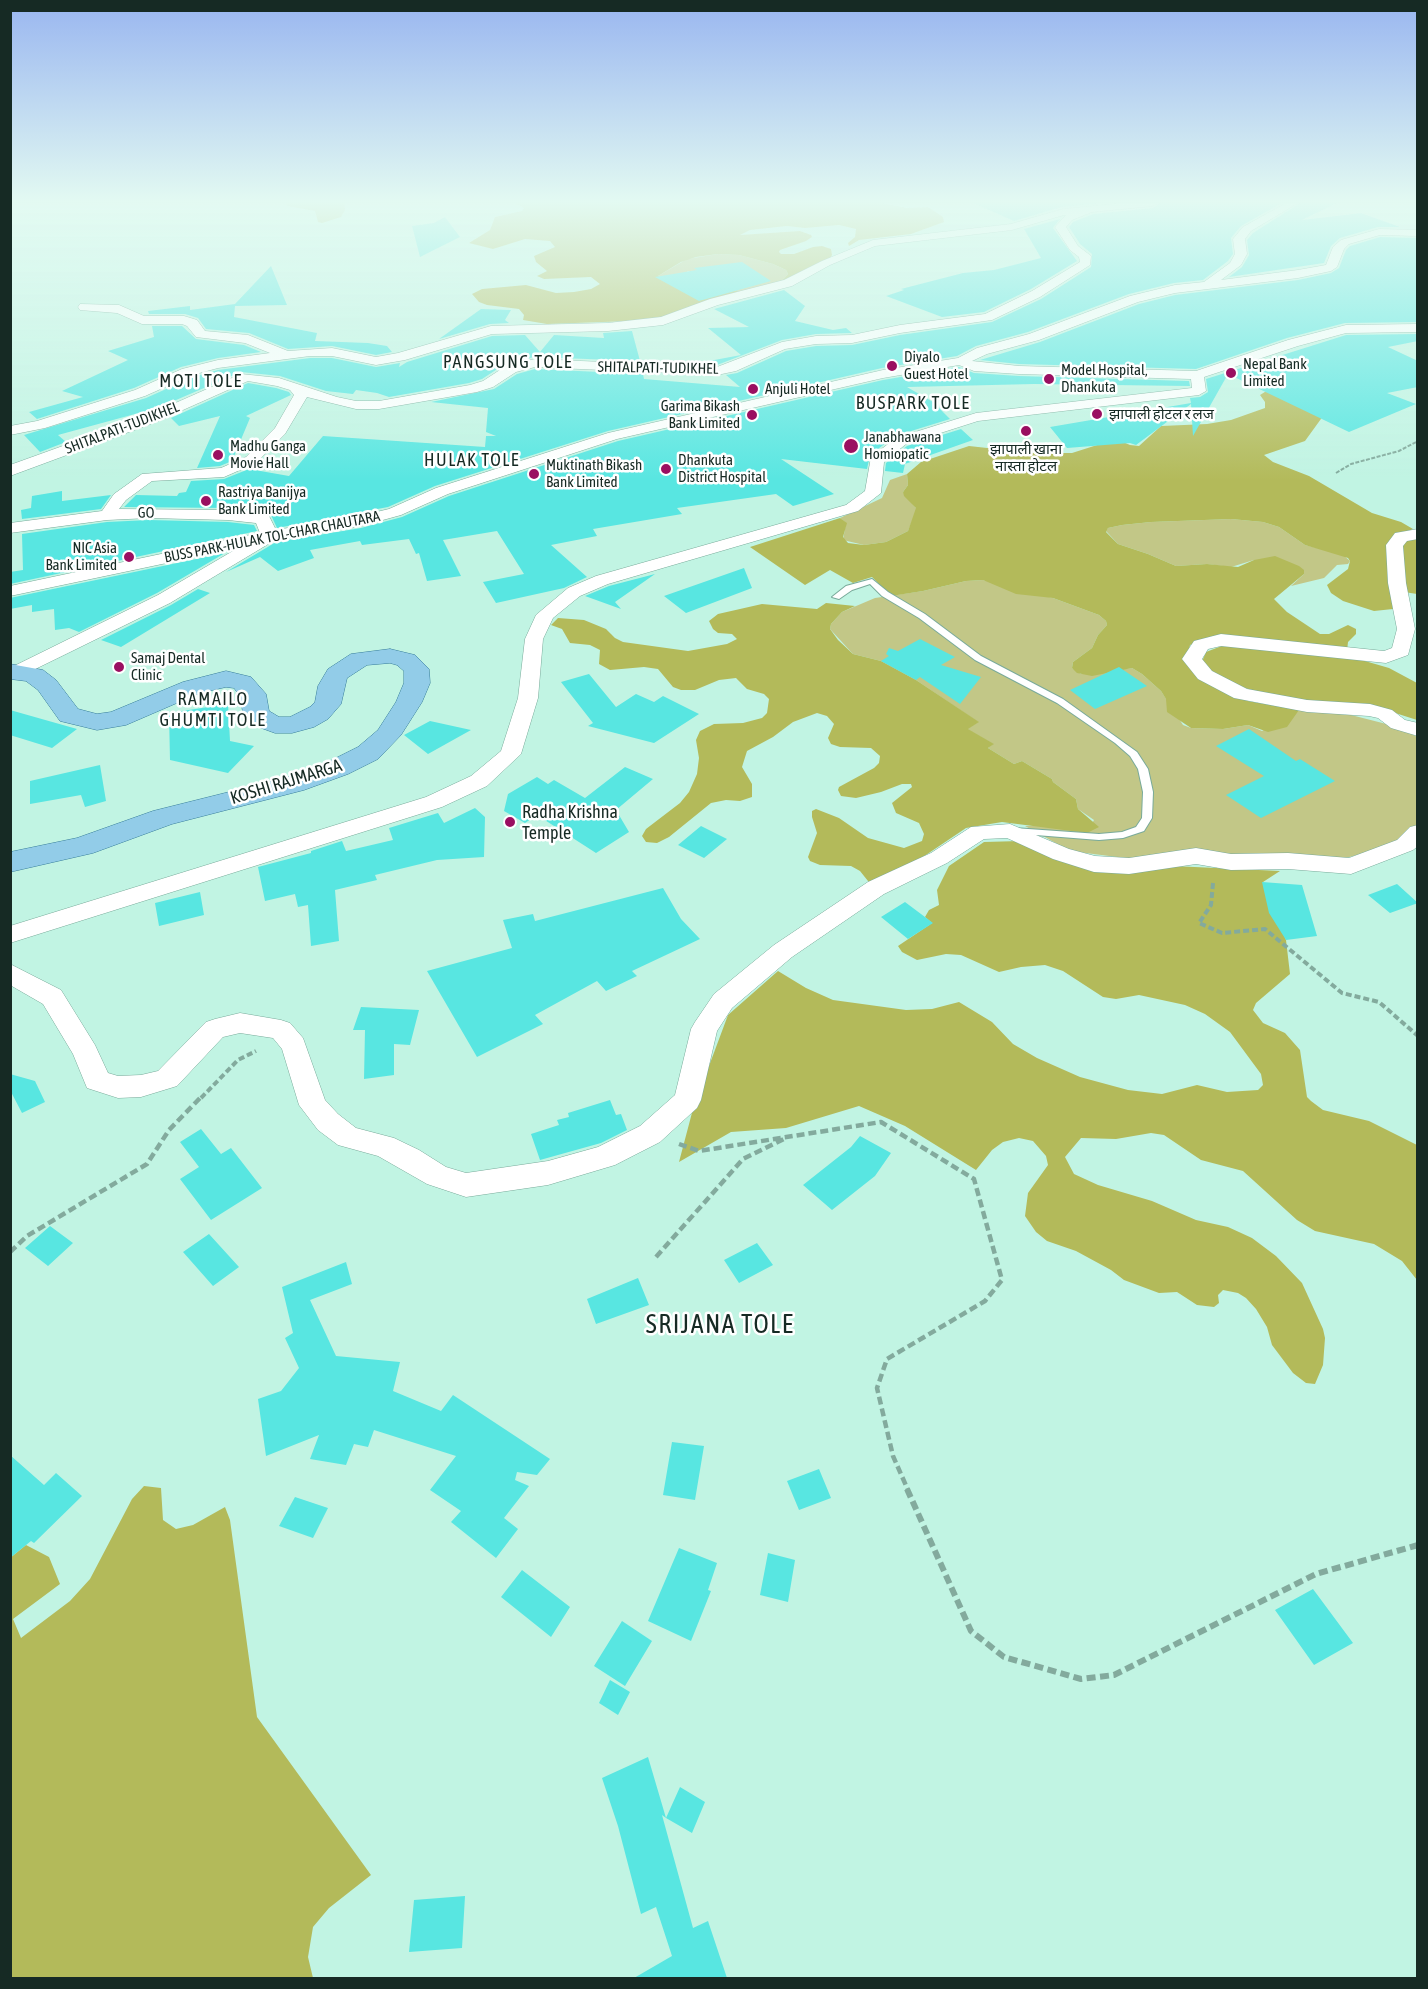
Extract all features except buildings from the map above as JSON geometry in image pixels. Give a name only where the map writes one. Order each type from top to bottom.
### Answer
[{"type":"main road","name":"KOSHI RAJMARGA","points":[[10,862],[83,846],[163,817],[294,784],[338,768],[368,753],[388,735],[409,702],[417,683],[416,669],[406,660],[390,656],[374,657],[360,659],[337,674],[331,686],[328,704],[305,722],[275,725],[262,719],[256,713],[253,694],[242,682],[226,679],[192,687],[117,719],[97,722],[69,714],[34,675],[14,672]]},
{"type":"street","points":[[10,431],[39,425],[123,398],[187,372],[218,364],[332,352],[376,361],[400,357],[491,330],[608,327],[663,321],[739,296]]},
{"type":"street","name":"SHITALPATI-TUDIKHEL","points":[[10,471],[151,419],[246,377],[295,388],[334,401],[356,405],[379,405],[472,389],[488,384],[511,369],[535,363],[717,371],[730,368],[782,346],[816,340],[852,339],[900,329],[988,317],[1032,296]]},
{"type":"street","points":[[961,361],[982,351],[1034,337],[1147,296]]},
{"type":"street","points":[[84,307],[120,309],[142,320],[184,320],[192,324],[201,334],[248,339],[287,355]]},
{"type":"street","points":[[10,935],[434,802],[478,781],[511,754],[528,698],[534,639],[545,615],[574,592],[602,580],[852,508],[873,493],[876,460],[901,441],[976,417],[1199,391],[1197,375],[1346,328],[1418,328]]},
{"type":"street","name":"BUSS PARK-HULAK TOL-CHAR CHAUTARA","points":[[10,591],[270,536],[360,521],[395,512],[441,491],[613,436],[883,374],[961,361],[974,367],[1019,370],[1197,375]]},
{"type":"street","points":[[218,364],[246,377]]},
{"type":"street","points":[[107,515],[120,497],[148,477],[224,472],[251,460],[280,431],[297,407],[301,395],[295,388]]},
{"type":"street","name":"GO","points":[[10,528],[107,515],[149,513],[228,515],[263,519],[270,536]]},
{"type":"street","points":[[1418,534],[1401,537],[1394,545],[1397,583],[1406,629],[1401,651],[1386,657],[1221,640],[1202,645],[1192,659],[1205,675],[1241,694],[1307,706],[1370,710],[1385,714],[1398,724],[1418,730]]},
{"type":"street","points":[[14,672],[164,599],[270,536]]},
{"type":"street","points":[[10,974],[52,997],[86,1052],[97,1081],[118,1087],[141,1086],[167,1079],[214,1029],[240,1023],[281,1030],[294,1045],[313,1105],[328,1122],[348,1137],[384,1146],[409,1158],[437,1176],[466,1185],[548,1173],[605,1157],[650,1134],[687,1100],[704,1029],[723,1001],[783,951],[876,888],[939,858],[979,832],[1010,831],[1062,854],[1094,864],[1129,866],[1196,856],[1231,862],[1288,861],[1351,866],[1406,845],[1418,832]]},
{"type":"lane","points":[[836,597],[849,588],[872,581],[885,594],[922,616],[978,658],[1060,701],[1134,754],[1143,768],[1148,801],[1147,818],[1140,829],[1123,835],[1099,837],[1010,831]]},
{"type":"path","points":[[1336,473],[1351,464],[1399,451],[1418,441]]},
{"type":"path","points":[[1231,862],[1208,866],[1214,884],[1211,905],[1199,923],[1222,933],[1265,928],[1342,993],[1380,1002],[1418,1036]]},
{"type":"path","points":[[10,1252],[27,1236],[147,1164],[169,1130],[238,1060],[263,1048],[281,1030]]},
{"type":"path","points":[[650,1134],[699,1150],[881,1122],[974,1179],[1002,1280],[985,1301],[887,1359],[877,1388],[893,1456],[970,1630],[1004,1657],[1081,1679],[1114,1675],[1316,1574],[1418,1545]]},
{"type":"path","points":[[656,1257],[743,1159],[790,1136]]},
{"type":"green space","points":[[474,296],[728,296],[659,320],[547,324],[523,320],[524,315],[519,309],[479,302]]},
{"type":"green space","points":[[1268,390],[1326,412],[1305,441],[1264,455],[1273,462],[1309,476],[1372,513],[1401,522],[1413,529],[1395,537],[1391,598],[1393,609],[1374,611],[1343,601],[1331,593],[1327,585],[1348,569],[1350,561],[1348,558],[1305,545],[1279,527],[1263,522],[1231,519],[1151,522],[1108,528],[1106,532],[1118,544],[1176,566],[1207,564],[1238,567],[1254,560],[1275,556],[1304,570],[1304,574],[1274,599],[1287,612],[1320,634],[1329,634],[1348,625],[1356,629],[1356,634],[1348,642],[1347,651],[1213,636],[1190,645],[1187,661],[1224,689],[1248,701],[1299,710],[1287,727],[1268,732],[1248,725],[1223,729],[1191,728],[1167,712],[1166,699],[1161,691],[1132,668],[1092,676],[1077,673],[1072,668],[1073,662],[1092,648],[1098,635],[1107,625],[1106,621],[1099,615],[1053,598],[1016,594],[983,580],[966,581],[891,596],[872,577],[853,583],[830,570],[805,585],[750,547],[840,518],[847,523],[843,537],[848,543],[864,545],[886,542],[908,531],[916,508],[903,492],[908,485],[907,474],[921,462],[969,446],[1033,453],[1072,453],[1116,439],[1139,446],[1161,426],[1207,424],[1231,420],[1265,408],[1265,402],[1260,395]]},
{"type":"green space","points":[[907,474],[908,485],[903,492],[916,508],[908,531],[886,542],[864,545],[843,540],[846,523],[840,518],[882,498],[890,480]]},
{"type":"green space","points":[[1231,519],[1263,522],[1279,527],[1305,545],[1342,554],[1350,561],[1348,564],[1337,565],[1324,578],[1291,586],[1304,574],[1254,560],[1231,567],[1207,564],[1176,566],[1118,544],[1106,531],[1108,528],[1122,525],[1151,522]]},
{"type":"green space","points":[[1411,538],[1417,538],[1417,594],[1404,592],[1398,544]]},
{"type":"green space","points":[[983,580],[1053,598],[1099,615],[1107,625],[1098,635],[1092,648],[1073,662],[1072,668],[1081,674],[1132,668],[1161,691],[1183,725],[1191,728],[1223,729],[1248,725],[1262,731],[1299,710],[1351,715],[1402,728],[1417,737],[1417,826],[1388,847],[1338,860],[1125,858],[1070,851],[1025,826],[1050,826],[1087,833],[1094,820],[1078,809],[1076,799],[1052,779],[1022,761],[1014,764],[988,748],[993,744],[967,729],[978,722],[916,680],[881,661],[853,654],[830,629],[831,624],[842,612],[875,598],[923,591],[966,581]]},
{"type":"green space","points":[[826,603],[855,606],[842,612],[831,624],[830,629],[853,654],[881,661],[916,680],[979,722],[968,729],[994,744],[988,748],[1014,764],[1022,761],[1052,779],[1076,799],[1078,809],[1099,827],[1087,833],[1002,822],[966,828],[908,867],[872,886],[860,871],[851,866],[820,865],[810,861],[808,857],[817,833],[812,811],[816,809],[839,818],[868,838],[904,848],[922,841],[924,834],[919,823],[896,813],[892,803],[912,787],[911,784],[902,784],[856,798],[841,796],[839,787],[874,768],[879,763],[880,756],[871,748],[840,747],[831,744],[828,738],[834,724],[827,716],[817,713],[793,722],[773,737],[747,751],[742,767],[752,784],[752,797],[740,801],[726,800],[711,803],[669,837],[657,843],[646,842],[642,836],[646,829],[680,803],[689,792],[697,774],[699,758],[696,740],[700,731],[714,724],[743,723],[762,718],[767,713],[769,699],[764,694],[747,689],[736,678],[719,680],[695,690],[681,690],[673,687],[658,669],[644,667],[610,670],[599,664],[600,650],[590,645],[570,643],[562,629],[551,625],[558,618],[584,620],[606,629],[623,642],[688,651],[727,644],[737,639],[732,634],[718,633],[713,629],[709,621],[718,614],[762,604],[817,609]]},
{"type":"green space","points":[[1227,644],[1358,659],[1389,668],[1417,683],[1417,720],[1389,711],[1275,696],[1233,685],[1201,664],[1206,652]]},
{"type":"green space","points":[[1021,841],[1066,861],[1280,871],[1263,882],[1286,940],[1290,974],[1256,1003],[1253,1010],[1263,1023],[1285,1033],[1300,1050],[1307,1097],[1311,1101],[1323,1110],[1369,1121],[1417,1145],[1417,1280],[1402,1261],[1374,1244],[1315,1231],[1297,1220],[1243,1171],[1201,1160],[1164,1135],[1151,1133],[1116,1139],[1081,1138],[1065,1157],[1074,1174],[1098,1185],[1152,1201],[1196,1220],[1228,1227],[1252,1238],[1276,1256],[1302,1283],[1323,1329],[1325,1338],[1323,1365],[1315,1384],[1306,1383],[1293,1373],[1272,1345],[1267,1327],[1256,1309],[1238,1293],[1223,1290],[1218,1295],[1219,1303],[1214,1307],[1197,1305],[1177,1292],[1159,1293],[1124,1280],[1111,1270],[1076,1251],[1047,1241],[1036,1232],[1025,1216],[1028,1193],[1048,1165],[1046,1156],[1033,1141],[1019,1138],[1003,1142],[992,1150],[976,1170],[905,1126],[859,1106],[786,1128],[731,1132],[679,1162],[693,1109],[728,1015],[778,971],[806,988],[833,1000],[906,1010],[932,1009],[959,1002],[992,1022],[1013,1044],[1037,1058],[1080,1077],[1128,1090],[1162,1094],[1197,1085],[1227,1092],[1258,1090],[1263,1085],[1261,1074],[1230,1032],[1205,1014],[1185,1005],[1139,995],[1116,999],[1103,997],[1063,971],[1045,965],[999,972],[961,955],[946,954],[917,960],[902,952],[898,946],[932,923],[925,917],[929,910],[939,905],[937,890],[949,866],[984,842]]},
{"type":"green space","points":[[144,1486],[161,1488],[163,1520],[176,1529],[193,1525],[225,1507],[230,1520],[257,1717],[371,1875],[329,1908],[313,1927],[308,1957],[313,1978],[11,1978],[10,1558],[26,1545],[49,1557],[60,1584],[13,1619],[21,1638],[70,1601],[90,1579],[132,1499]]},
{"type":"place","name":"Diyalo Guest Hotel","points":[[892,366]]},
{"type":"place","name":"Nepal Bank Limited","points":[[1231,373]]},
{"type":"place","name":"Model Hospital, Dhankuta","points":[[1049,379]]},
{"type":"place","name":"Anjuli Hotel","points":[[753,389]]},
{"type":"place","name":"झापाली होटल र लज","points":[[1097,414]]},
{"type":"place","name":"Garima Bikash Bank Limited","points":[[752,415]]},
{"type":"place","name":"झापाली खाना नास्ता होटल","points":[[1026,431]]},
{"type":"place","name":"Janabhawana Homiopatic","points":[[851,446]]},
{"type":"place","name":"Madhu Ganga Movie Hall","points":[[218,455]]},
{"type":"place","name":"Dhankuta District Hospital","points":[[666,469]]},
{"type":"place","name":"Muktinath Bikash Bank Limited","points":[[534,474]]},
{"type":"place","name":"Rastriya Banijya Bank Limited","points":[[206,501]]},
{"type":"place","name":"NIC Asia Bank Limited","points":[[129,557]]},
{"type":"place","name":"Samaj Dental Clinic","points":[[119,667]]},
{"type":"place","name":"Radha Krishna Temple","points":[[510,822]]},
{"type":"district","name":"PANGSUNG TOLE","points":[[508,362]]},
{"type":"district","name":"MOTI TOLE","points":[[201,381]]},
{"type":"district","name":"BUSPARK TOLE","points":[[913,403]]},
{"type":"district","name":"HULAK TOLE","points":[[472,460]]},
{"type":"district","name":"RAMAILO GHUMTI TOLE","points":[[213,709]]},
{"type":"district","name":"SRIJANA TOLE","points":[[720,1325]]}]
